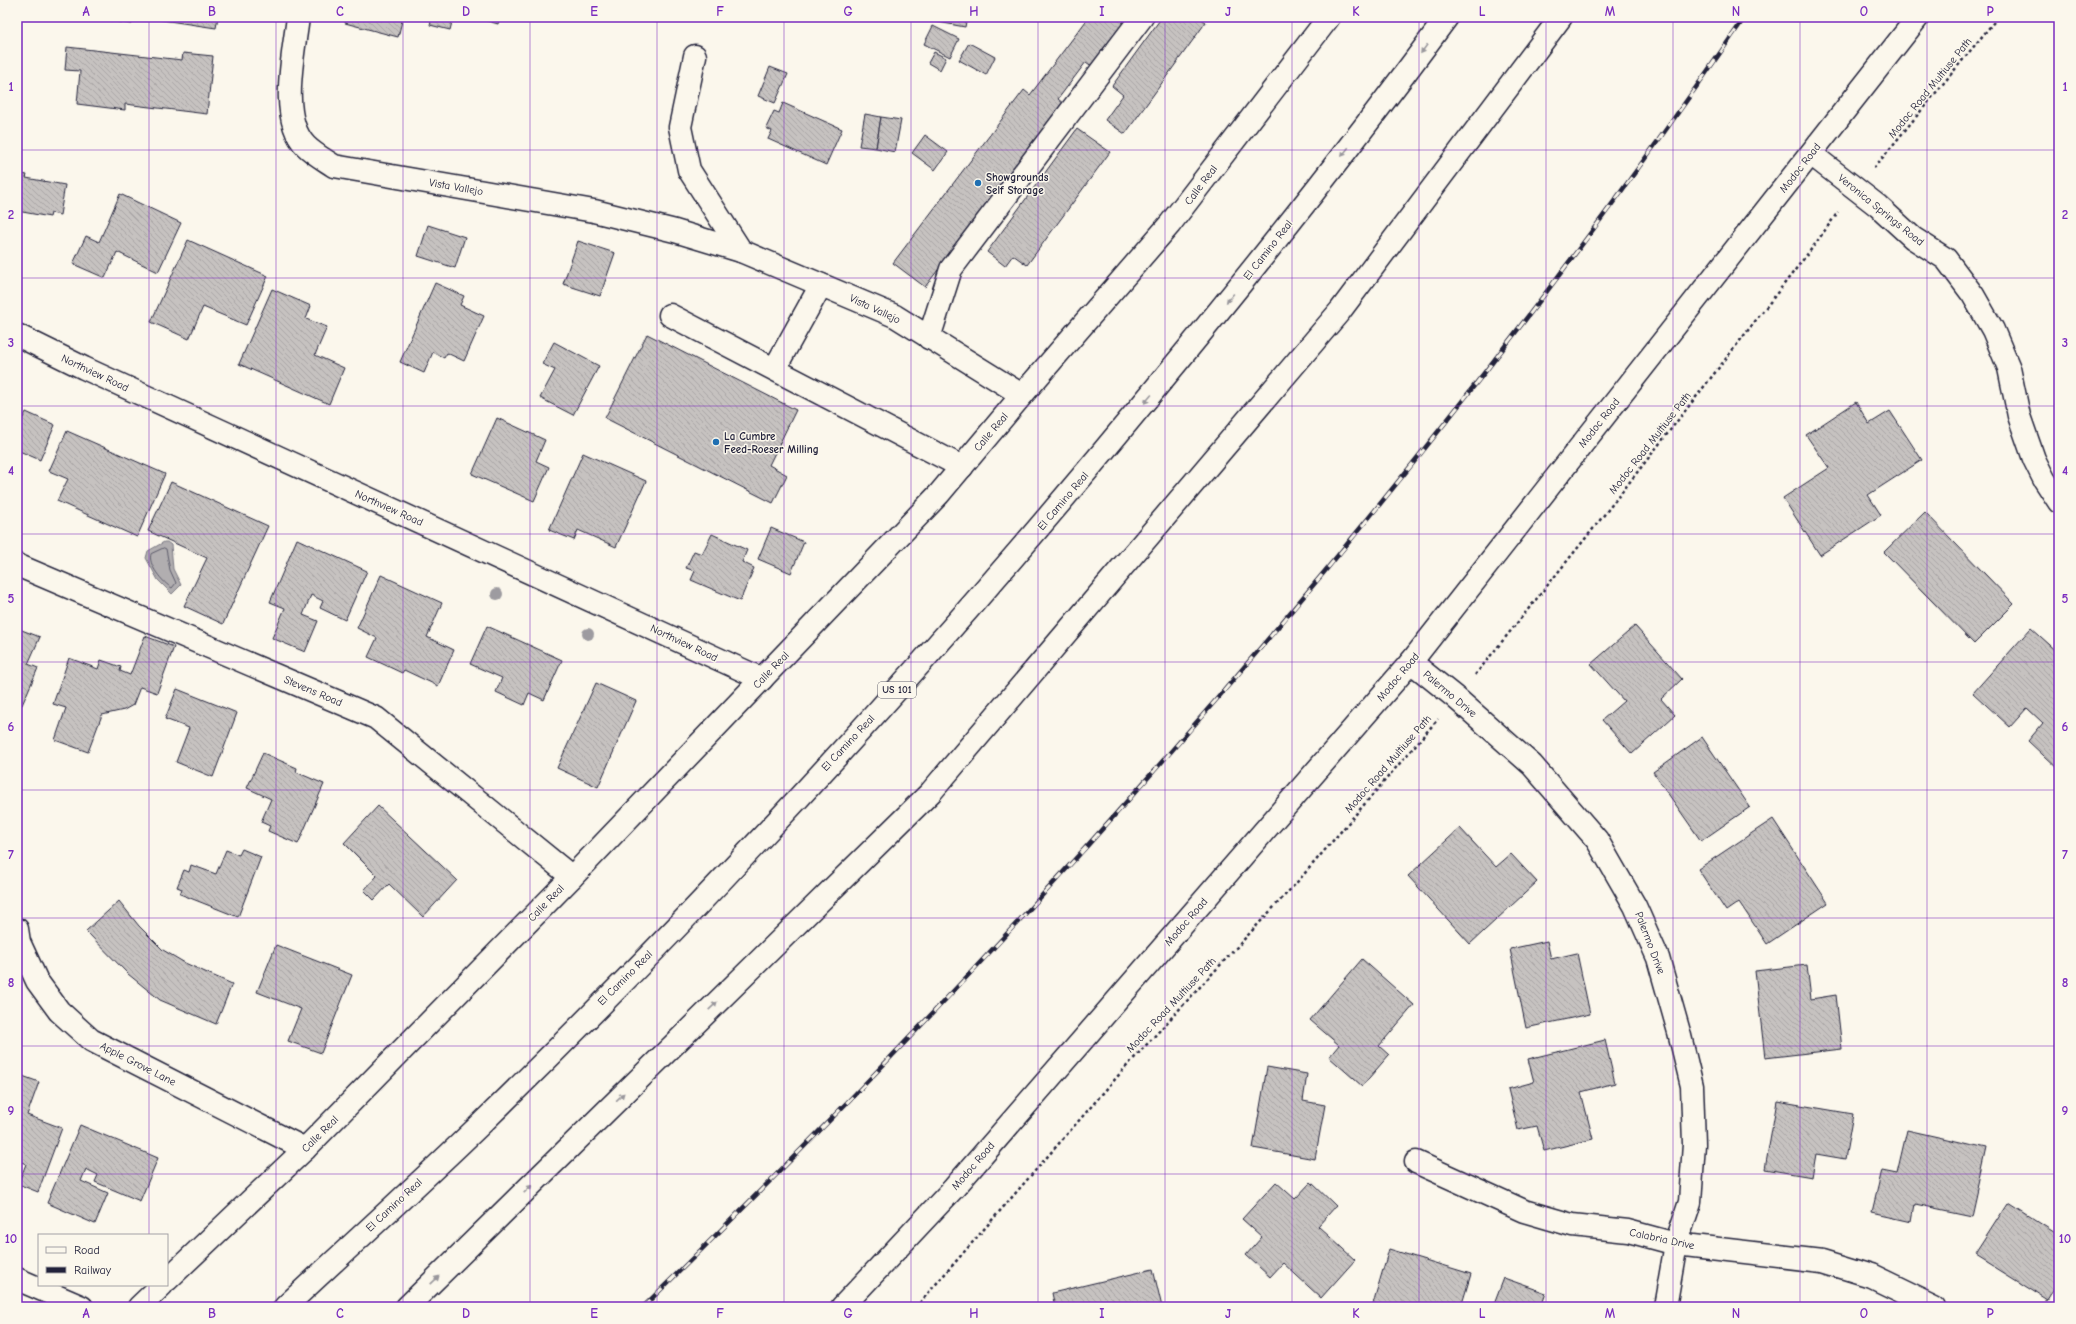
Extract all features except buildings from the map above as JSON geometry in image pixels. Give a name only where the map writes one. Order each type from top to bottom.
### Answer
[{"type":"main road","name":"Vista Vallejo","points":[[298,17],[290,96],[294,126],[306,146],[334,166],[594,211],[675,231],[741,251],[895,316],[1022,395]]},
{"type":"main road","points":[[929,338],[951,269],[1142,17]]},
{"type":"main road","name":"Calle Real","points":[[168,1279],[306,1149],[572,877],[939,494],[1022,395],[1170,224],[1329,17]]},
{"type":"main road","name":"El Camino Real","points":[[285,1307],[493,1112],[680,923],[872,719],[1057,509],[1230,299],[1407,71],[1447,17]]},
{"type":"main road","points":[[407,1307],[931,792],[1340,312],[1561,17]]},
{"type":"main road","name":"Modoc Road","points":[[842,1307],[954,1188],[1411,662],[1918,17]]},
{"type":"main road","points":[[695,56],[680,127],[689,170],[741,251]]},
{"type":"main road","name":"Veronica Springs Road","points":[[1811,154],[1878,206],[1913,238],[1946,259],[1973,295],[1993,330],[2009,368],[2019,416],[2034,459],[2044,479],[2059,502]]},
{"type":"main road","points":[[775,368],[821,285]]},
{"type":"main road","points":[[670,315],[775,368],[962,467]]},
{"type":"main road","name":"Northview Road","points":[[17,334],[84,368],[762,680]]},
{"type":"main road","name":"Stevens Road","points":[[17,565],[376,718],[572,877]]},
{"type":"main road","name":"Palermo Drive","points":[[1411,662],[1456,698],[1532,765],[1597,840],[1635,906],[1658,958],[1679,1032],[1692,1086],[1694,1144],[1690,1202],[1676,1244],[1665,1307]]},
{"type":"main road","name":"Apple Grove Lane","points":[[17,929],[19,942],[37,981],[59,1011],[92,1040],[306,1149]]},
{"type":"main road","name":"Calabria Drive","points":[[1416,1162],[1524,1211],[1572,1225],[1628,1231],[1676,1244],[1822,1261],[1871,1276],[1935,1307]]},
{"type":"main road","points":[[17,1279],[82,1307]]},
{"type":"main road","points":[[139,1307],[161,1286]]},
{"type":"path","name":"Modoc Road Multiuse Path","points":[[1873,169],[1998,17]]},
{"type":"path","name":"Modoc Road Multiuse Path","points":[[1470,681],[1598,522],[1813,247],[1838,212]]},
{"type":"path","name":"Modoc Road Multiuse Path","points":[[916,1307],[1124,1069],[1299,880],[1441,716]]},
{"type":"water","points":[[164,542],[171,545],[173,569],[181,585],[172,594],[158,580],[146,558],[148,551]]},
{"type":"railway","points":[[643,1307],[793,1157],[941,1004],[1085,848],[1226,689],[1362,526],[1494,360],[1622,190],[1745,17]]},
{"type":"place","name":"Showgrounds Self Storage","points":[[978,183]]},
{"type":"place","name":"La Cumbre Feed-Roeser Milling","points":[[716,442]]}]
